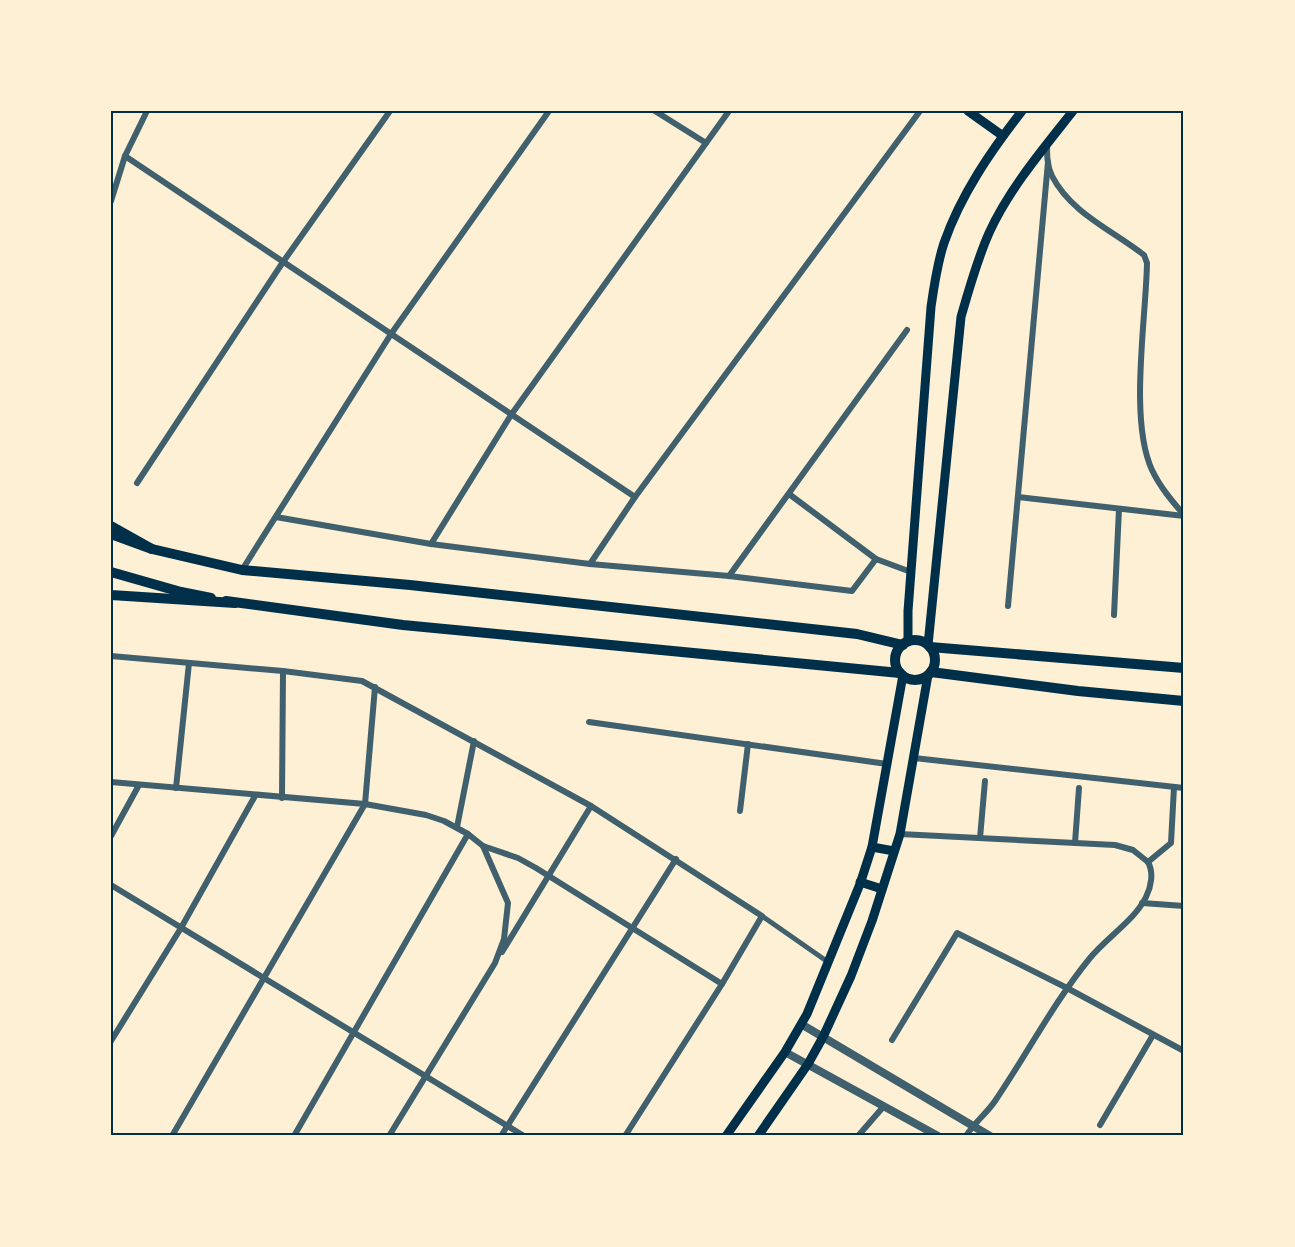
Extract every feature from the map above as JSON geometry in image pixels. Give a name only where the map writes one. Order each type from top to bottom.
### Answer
[{"type":"main road","points":[[968,111],[1003,136]]},
{"type":"main road","points":[[726,1136],[785,1052],[801,1024],[828,962],[872,847],[901,674],[895,658],[905,643],[931,307],[937,269],[954,218],[972,183],[1022,111]]},
{"type":"main road","points":[[758,1136],[808,1064],[823,1037],[851,976],[900,834],[929,673],[935,664],[935,657],[929,646],[961,317],[975,269],[989,233],[1004,205],[1047,143],[1073,111]]},
{"type":"main road","points":[[111,526],[152,549]]},
{"type":"main road","points":[[111,534],[152,549],[242,570],[410,585],[845,633],[905,643],[918,640],[929,646],[1184,668]]},
{"type":"main road","points":[[111,572],[181,592],[235,603]]},
{"type":"main road","points":[[111,595],[235,603],[403,625],[901,674],[915,680],[929,673],[1184,701]]},
{"type":"main road","points":[[872,847],[894,851]]},
{"type":"main road","points":[[860,882],[882,888]]},
{"type":"street","points":[[111,201],[125,156],[147,111]]},
{"type":"street","points":[[138,483],[282,262],[390,111]]},
{"type":"street","points":[[242,570],[391,334],[549,111]]},
{"type":"street","points":[[655,111],[706,144]]},
{"type":"street","points":[[430,544],[511,415],[729,111]]},
{"type":"street","points":[[590,564],[635,497],[920,111]]},
{"type":"street","points":[[1008,606],[1048,162],[1047,143]]},
{"type":"street","points":[[125,156],[635,497]]},
{"type":"street","points":[[1048,162],[1051,175],[1072,204],[1144,255],[1147,263],[1141,373],[1142,426],[1151,468],[1162,488],[1184,516]]},
{"type":"street","points":[[729,576],[907,330]]},
{"type":"street","points":[[789,494],[876,559],[911,572]]},
{"type":"street","points":[[1018,497],[1184,516]]},
{"type":"street","points":[[1114,615],[1119,508]]},
{"type":"street","points":[[276,517],[430,544],[590,564],[729,576],[852,591],[876,559]]},
{"type":"street","points":[[111,656],[283,671],[362,681],[591,806],[676,859],[828,962]]},
{"type":"street","points":[[176,788],[189,663]]},
{"type":"street","points":[[282,798],[283,671]]},
{"type":"street","points":[[172,1136],[365,804],[375,687]]},
{"type":"street","points":[[589,722],[887,764]]},
{"type":"street","points":[[457,827],[474,741]]},
{"type":"street","points":[[740,811],[748,744]]},
{"type":"street","points":[[914,758],[1184,788]]},
{"type":"street","points":[[981,838],[985,781]]},
{"type":"street","points":[[111,782],[365,804],[426,815],[457,827],[483,846],[518,858],[722,984]]},
{"type":"street","points":[[111,836],[139,785]]},
{"type":"street","points":[[1148,862],[1171,843],[1174,787]]},
{"type":"street","points":[[1075,843],[1079,788]]},
{"type":"street","points":[[111,1041],[181,928],[255,796]]},
{"type":"street","points":[[389,1136],[591,806]]},
{"type":"street","points":[[294,1136],[468,834]]},
{"type":"street","points":[[900,834],[1115,845],[1133,850],[1148,862],[1151,868],[1151,883],[1136,912],[1109,936],[1067,988],[994,1103],[972,1126],[966,1136]]},
{"type":"street","points":[[483,846],[508,903],[504,939],[495,963]]},
{"type":"street","points":[[501,1136],[676,859]]},
{"type":"street","points":[[111,885],[524,1136]]},
{"type":"street","points":[[1142,903],[1184,906]]},
{"type":"street","points":[[625,1136],[722,984],[762,916]]},
{"type":"street","points":[[892,1040],[957,933],[1067,988],[1184,1051]]},
{"type":"street","points":[[801,1024],[990,1136]]},
{"type":"street","points":[[1100,1125],[1153,1035]]},
{"type":"street","points":[[785,1052],[938,1136]]},
{"type":"street","points":[[858,1136],[884,1106]]}]
